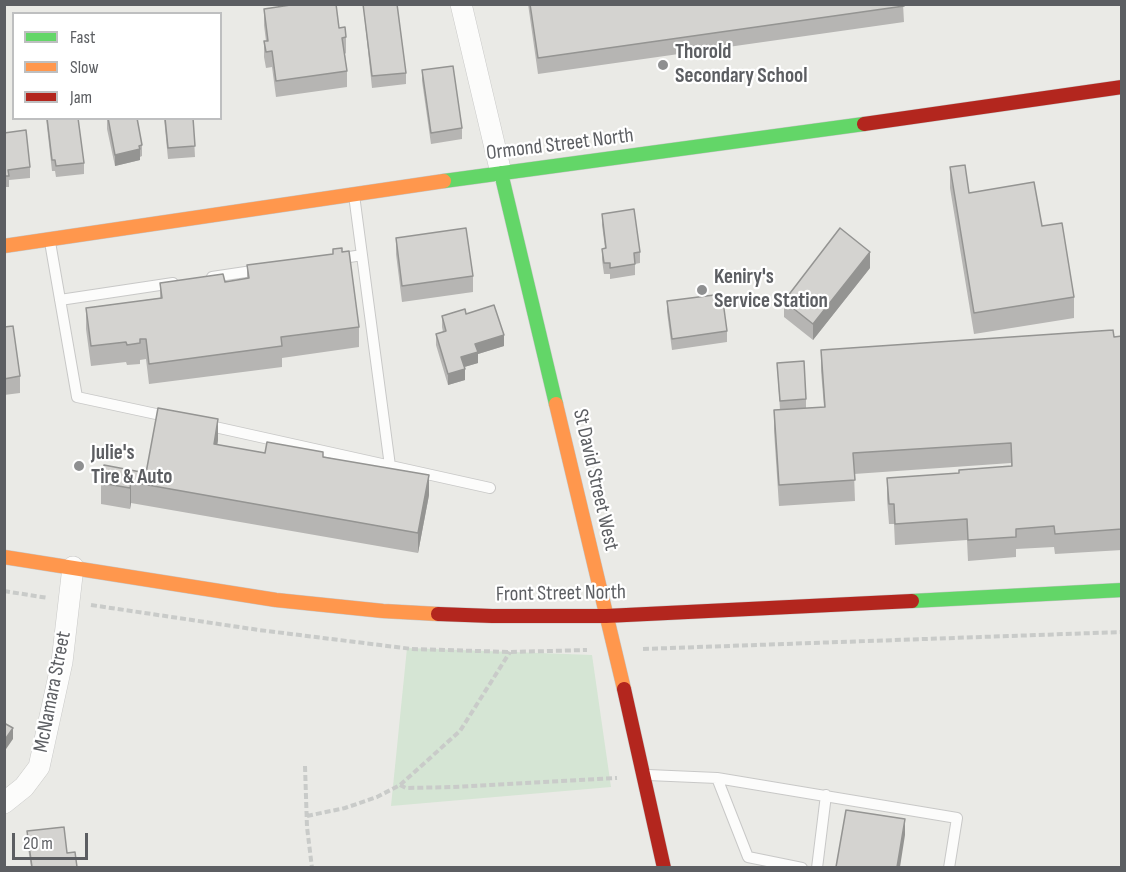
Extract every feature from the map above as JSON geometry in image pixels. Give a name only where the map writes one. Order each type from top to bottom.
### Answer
[{"type":"street","points":[[461,4],[501,173]]},
{"type":"street","name":"Ormond Street North","points":[[4,246],[501,173],[691,149],[1122,87]]},
{"type":"street","name":"St David Street West","points":[[501,173],[664,867]]},
{"type":"street","name":"Front Street North","points":[[4,557],[276,600],[383,611],[492,616],[606,616],[1122,590]]},
{"type":"street","name":"McNamara Street","points":[[4,803],[24,787],[39,767],[62,662],[73,567]]},
{"type":"lane","points":[[354,195],[390,466]]},
{"type":"lane","points":[[50,239],[77,397],[182,420]]},
{"type":"lane","points":[[327,260],[362,255]]},
{"type":"lane","points":[[60,300],[269,269]]},
{"type":"lane","points":[[193,422],[490,488]]},
{"type":"lane","points":[[644,774],[717,778],[957,818],[949,867]]},
{"type":"lane","points":[[717,778],[748,857],[802,867]]},
{"type":"lane","points":[[817,867],[826,795]]},
{"type":"path","points":[[307,816],[345,808],[377,797],[400,785],[460,731],[511,651]]},
{"type":"path","points":[[305,766],[312,867]]},
{"type":"path","points":[[400,785],[406,788],[464,787],[597,780],[644,774]]},
{"type":"green space","points":[[407,648],[592,655],[611,787],[391,806]]},
{"type":"building","points":[[297,4],[336,4],[339,28],[345,27],[346,37],[342,38],[347,71],[276,81],[272,51],[266,52],[264,41],[268,41],[264,9]]},
{"type":"building","points":[[363,4],[397,4],[406,73],[372,76]]},
{"type":"building","points":[[530,4],[903,4],[904,6],[538,58]]},
{"type":"building","points":[[453,66],[462,128],[431,133],[422,70]]},
{"type":"building","points":[[47,120],[78,120],[84,163],[56,166],[55,160],[52,160]]},
{"type":"building","points":[[108,120],[137,120],[142,145],[139,146],[140,149],[115,155]]},
{"type":"building","points":[[165,120],[193,120],[195,146],[168,148]]},
{"type":"building","points":[[26,130],[30,167],[8,170],[9,176],[4,176],[4,133]]},
{"type":"building","points":[[965,165],[969,193],[1034,182],[1042,226],[1062,223],[1074,297],[974,313],[950,167]]},
{"type":"building","points":[[634,209],[640,252],[634,253],[635,264],[610,268],[610,263],[604,263],[602,249],[606,248],[602,214]]},
{"type":"building","points":[[466,228],[473,276],[402,286],[396,238]]},
{"type":"building","points":[[840,228],[870,252],[813,324],[784,301]]},
{"type":"building","points":[[342,248],[342,252],[349,251],[359,327],[281,337],[282,346],[149,364],[146,339],[140,339],[140,343],[127,345],[126,342],[91,346],[86,308],[162,298],[160,283],[223,274],[225,282],[249,278],[247,265],[333,254],[333,249]]},
{"type":"building","points":[[722,294],[727,331],[672,339],[667,301]]},
{"type":"building","points":[[494,305],[504,335],[475,344],[478,352],[461,357],[465,369],[448,374],[436,334],[446,331],[442,316],[465,309],[466,314]]},
{"type":"building","points":[[13,326],[20,376],[4,379],[4,327]]},
{"type":"building","points":[[1113,330],[1114,337],[1122,336],[1122,529],[1055,534],[1054,526],[1016,529],[1016,537],[968,540],[967,519],[895,524],[894,504],[889,504],[887,478],[959,473],[959,470],[1012,466],[1011,443],[853,453],[855,480],[779,485],[774,410],[825,407],[821,350]]},
{"type":"building","points":[[804,361],[806,399],[780,401],[777,363]]},
{"type":"building","points":[[158,408],[218,419],[214,444],[265,453],[267,442],[323,452],[323,457],[429,475],[418,533],[131,482],[130,488],[101,483],[104,465],[146,473]]},
{"type":"building","points":[[4,723],[13,728],[4,741]]},
{"type":"building","points":[[846,810],[905,819],[897,867],[836,867]]},
{"type":"building","points":[[64,827],[67,853],[75,852],[77,867],[32,867],[27,831]]},
{"type":"traffic: fast","points":[[444,181],[864,124]]},
{"type":"traffic: fast","points":[[501,173],[556,404]]},
{"type":"traffic: fast","points":[[912,601],[1122,590]]},
{"type":"traffic: slow","points":[[4,246],[444,181]]},
{"type":"traffic: slow","points":[[556,404],[624,689]]},
{"type":"traffic: slow","points":[[4,557],[276,600],[438,614]]},
{"type":"traffic: jam","points":[[864,124],[1122,87]]},
{"type":"traffic: jam","points":[[438,614],[606,616],[912,601]]},
{"type":"traffic: jam","points":[[624,689],[664,868]]},
{"type":"place","name":"Thorold Secondary School","points":[[663,65]]},
{"type":"place","name":"Keniry's Service Station","points":[[702,290]]},
{"type":"place","name":"Julie's Tire & Auto","points":[[79,466]]}]
